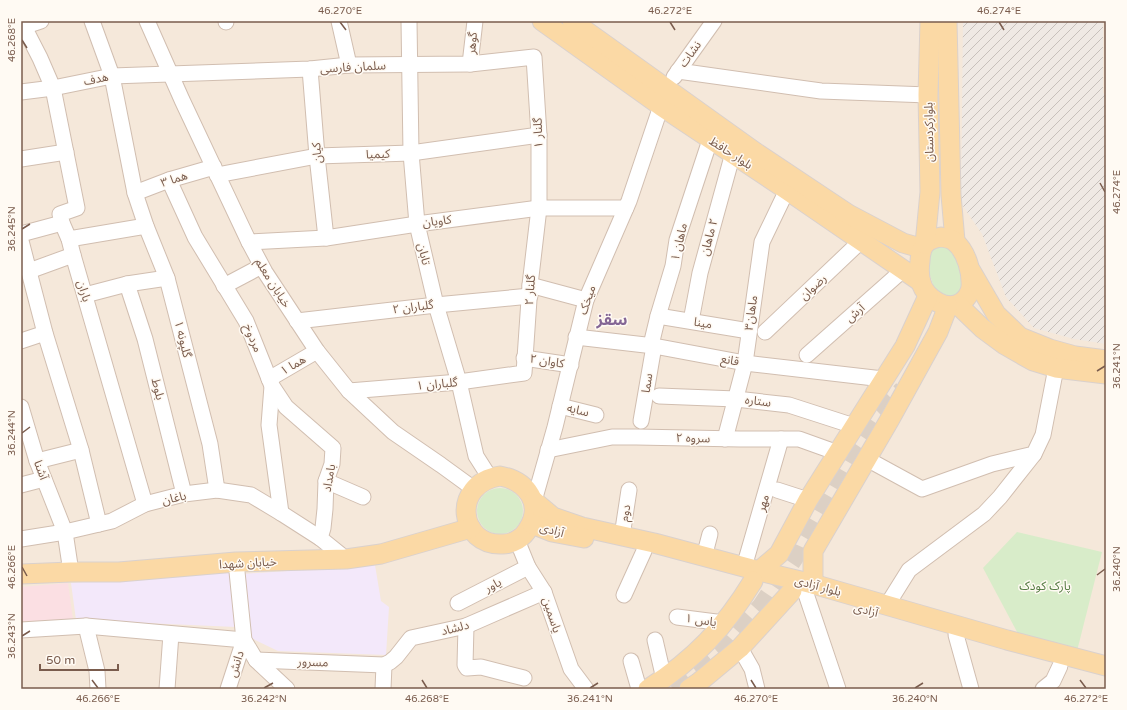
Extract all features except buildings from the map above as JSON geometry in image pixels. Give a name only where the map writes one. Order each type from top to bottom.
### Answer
[{"type":"main road","name":"بلوار حافظ","points":[[542,21],[710,140],[787,190],[861,241],[902,270],[924,289]]},
{"type":"main road","name":"بلوار حافظ","points":[[572,21],[756,152],[848,214],[903,243],[923,246]]},
{"type":"main road","name":"بلوارکردستان","points":[[923,246],[930,192],[928,95],[930,21]]},
{"type":"main road","name":"بلوارکردستان","points":[[947,21],[952,208],[955,241]]},
{"type":"main road","points":[[929,204],[932,210],[937,212],[952,208]]},
{"type":"main road","points":[[1106,360],[1075,356],[1050,349],[1020,337],[996,314],[969,268],[961,248],[955,241],[949,238],[933,238],[923,246],[919,271],[924,289],[938,303],[953,305],[1006,345],[1033,361],[1056,368],[1106,374]]},
{"type":"main road","points":[[689,689],[740,648],[803,590],[813,551],[867,459],[953,305],[967,298],[971,290],[969,268]]},
{"type":"main road","points":[[648,689],[664,679],[696,653],[724,623],[740,603],[752,573],[779,554],[808,500],[905,346],[924,289]]},
{"type":"main road","points":[[534,500],[534,516],[532,524],[526,533],[517,540],[507,544],[497,545],[486,542],[477,536],[467,519],[466,508],[468,498],[474,489],[481,482],[500,476],[510,478],[520,483],[534,500],[553,517],[582,527],[704,557],[752,573]]},
{"type":"main road","name":"آزادی","points":[[532,524],[552,532],[644,551],[727,572],[752,573],[803,590],[1106,680]]},
{"type":"main road","name":"خیابان شهدا","points":[[21,574],[119,572],[236,562],[346,559],[381,554],[471,528]]},
{"type":"main road","name":"بلوار آزادی","points":[[803,590],[889,606],[1007,640],[1106,666]]},
{"type":"street","points":[[21,234],[62,223],[60,214],[77,208],[53,88],[40,58],[22,24],[41,21]]},
{"type":"street","name":"گلپونه ۱","points":[[92,21],[112,76],[135,192],[146,226],[167,278],[210,444],[217,490]]},
{"type":"street","name":"خیابان معلم","points":[[147,21],[249,242],[265,272],[317,351],[349,391],[393,432],[474,489]]},
{"type":"street","points":[[339,21],[349,65]]},
{"type":"street","name":"تابان","points":[[409,21],[411,153],[417,224],[436,305],[459,382],[476,456],[490,478]]},
{"type":"street","name":"گوهر","points":[[470,64],[475,21]]},
{"type":"street","name":"نشات","points":[[668,89],[678,71],[714,21]]},
{"type":"street","name":"سلمان فارسی","points":[[171,74],[310,69],[349,65],[470,64],[534,57]]},
{"type":"street","name":"گلنار ۱","points":[[534,57],[539,135],[539,208]]},
{"type":"street","name":"کیان","points":[[310,69],[316,156],[326,238]]},
{"type":"street","points":[[678,71],[821,92],[928,95]]},
{"type":"street","name":"هدف","points":[[21,92],[53,88],[112,76],[171,74]]},
{"type":"street","name":"میخک","points":[[534,500],[571,365],[586,300],[626,208],[661,106]]},
{"type":"street","name":"کیمیا","points":[[215,171],[316,156],[411,153],[539,135]]},
{"type":"street","name":"ماهان ۱","points":[[652,345],[658,316],[679,267],[676,240],[710,140]]},
{"type":"street","points":[[21,159],[66,152]]},
{"type":"street","name":"٢ ماهان","points":[[690,321],[700,273],[733,154]]},
{"type":"street","name":"هما ۳","points":[[135,192],[169,180],[215,171]]},
{"type":"street","name":"مردوخ","points":[[169,180],[195,237],[246,321],[271,382],[270,426],[281,513]]},
{"type":"street","name":"ماهان۳","points":[[725,439],[745,363],[762,242],[787,190]]},
{"type":"street","name":"کاویان","points":[[249,242],[326,238],[539,208],[626,208]]},
{"type":"street","name":"گلنار ۲","points":[[524,365],[539,208]]},
{"type":"street","name":"باران","points":[[62,223],[69,239],[145,504]]},
{"type":"street","points":[[69,239],[146,226]]},
{"type":"street","points":[[21,241],[26,265],[45,333],[81,450],[99,524]]},
{"type":"street","name":"رضوان","points":[[765,332],[861,241]]},
{"type":"street","points":[[26,265],[73,255]]},
{"type":"street","points":[[224,286],[256,269]]},
{"type":"street","name":"آرش","points":[[807,355],[902,270]]},
{"type":"street","points":[[85,295],[127,284],[167,278]]},
{"type":"street","name":"بلوط","points":[[127,284],[145,339],[184,494]]},
{"type":"street","points":[[530,290],[586,300]]},
{"type":"street","name":"گلباران ۲","points":[[297,321],[436,305],[530,290]]},
{"type":"street","name":"مینا","points":[[658,316],[749,331]]},
{"type":"street","points":[[21,341],[45,333]]},
{"type":"street","name":"قانع","points":[[576,338],[652,345],[745,363],[883,379]]},
{"type":"street","name":"سما","points":[[641,421],[652,345]]},
{"type":"street","name":"هما ۱","points":[[271,382],[317,351]]},
{"type":"street","name":"کاوان ۲","points":[[524,365],[571,365]]},
{"type":"street","name":"گلباران ۱","points":[[349,391],[459,382],[524,365]]},
{"type":"street","points":[[889,606],[909,570],[984,514],[1000,497],[1034,454],[1043,435],[1056,368]]},
{"type":"street","name":"بامداد","points":[[271,382],[286,407],[333,448],[332,464],[326,481],[325,509],[323,528],[320,538]]},
{"type":"street","name":"ستاره","points":[[659,396],[736,399],[789,405],[854,426]]},
{"type":"street","name":"سایه","points":[[560,406],[596,415]]},
{"type":"street","name":"آشنا","points":[[21,407],[31,455],[44,479],[65,532],[71,572]]},
{"type":"street","name":"سروه ۲","points":[[548,450],[612,437],[799,439],[838,453]]},
{"type":"street","name":"مهر","points":[[752,573],[782,439]]},
{"type":"street","points":[[31,455],[81,450]]},
{"type":"street","points":[[867,459],[922,489],[992,464],[1034,454]]},
{"type":"street","points":[[21,486],[44,479]]},
{"type":"street","points":[[326,481],[363,497]]},
{"type":"street","name":"باغان","points":[[21,539],[65,532],[112,521],[145,504],[184,494],[217,490],[251,495],[320,538]]},
{"type":"street","name":"دوم","points":[[622,536],[629,490]]},
{"type":"street","points":[[777,490],[808,500]]},
{"type":"street","points":[[704,557],[710,534]]},
{"type":"street","points":[[320,538],[346,559]]},
{"type":"street","name":"یاسمین","points":[[517,540],[528,567],[544,592],[571,669],[586,689]]},
{"type":"street","points":[[624,595],[644,551]]},
{"type":"street","points":[[236,562],[244,640],[256,660],[287,689]]},
{"type":"street","name":"یاور","points":[[458,603],[528,567]]},
{"type":"street","points":[[803,590],[838,689]]},
{"type":"street","name":"دلشاد","points":[[377,665],[390,662],[396,657],[411,638],[466,626],[544,592]]},
{"type":"street","name":"یاس ۱","points":[[678,617],[724,623]]},
{"type":"street","points":[[21,630],[86,626],[244,640]]},
{"type":"street","points":[[86,626],[96,671],[98,689]]},
{"type":"street","points":[[466,626],[467,668],[481,667],[524,678]]},
{"type":"street","points":[[167,689],[172,634]]},
{"type":"street","points":[[956,635],[972,689]]},
{"type":"street","name":"دانش","points":[[228,689],[244,640]]},
{"type":"street","points":[[655,640],[664,679]]},
{"type":"street","points":[[740,648],[752,669],[757,689]]},
{"type":"street","name":"مسرور","points":[[256,660],[377,665]]},
{"type":"street","points":[[631,660],[639,689]]},
{"type":"street","points":[[377,665],[383,689]]},
{"type":"street","points":[[1044,689],[1052,681],[1060,666]]},
{"type":"shaded area","points":[[21,21],[1106,21],[1106,689],[21,689]]},
{"type":"shaded area","points":[[963,21],[1103,21],[1103,93],[1106,94],[1106,344],[1074,339],[1034,328],[1006,297],[982,234],[961,203]]},
{"type":"shaded area","points":[[375,565],[381,601],[389,607],[386,655],[278,651],[247,636],[242,574]]},
{"type":"shaded area","points":[[230,570],[236,627],[76,620],[71,583]]},
{"type":"shaded area","points":[[68,583],[73,619],[21,622],[21,587]]},
{"type":"green space","points":[[942,246],[951,249],[965,276],[959,295],[948,299],[934,288],[928,269],[927,259],[932,250]]},
{"type":"green space","points":[[505,488],[509,489],[519,498],[522,502],[522,520],[513,530],[505,534],[495,534],[487,530],[478,520],[477,506],[481,498],[491,489]]},
{"type":"green space","name":"پارک کودک","points":[[1017,532],[1102,552],[1076,655],[1023,643],[983,568]]},
{"type":"tunnel","points":[[673,689],[727,645],[761,607],[794,558],[801,542],[854,450],[876,417],[903,390]]},
{"type":"district","name":"سقز","points":[[612,319]]}]
